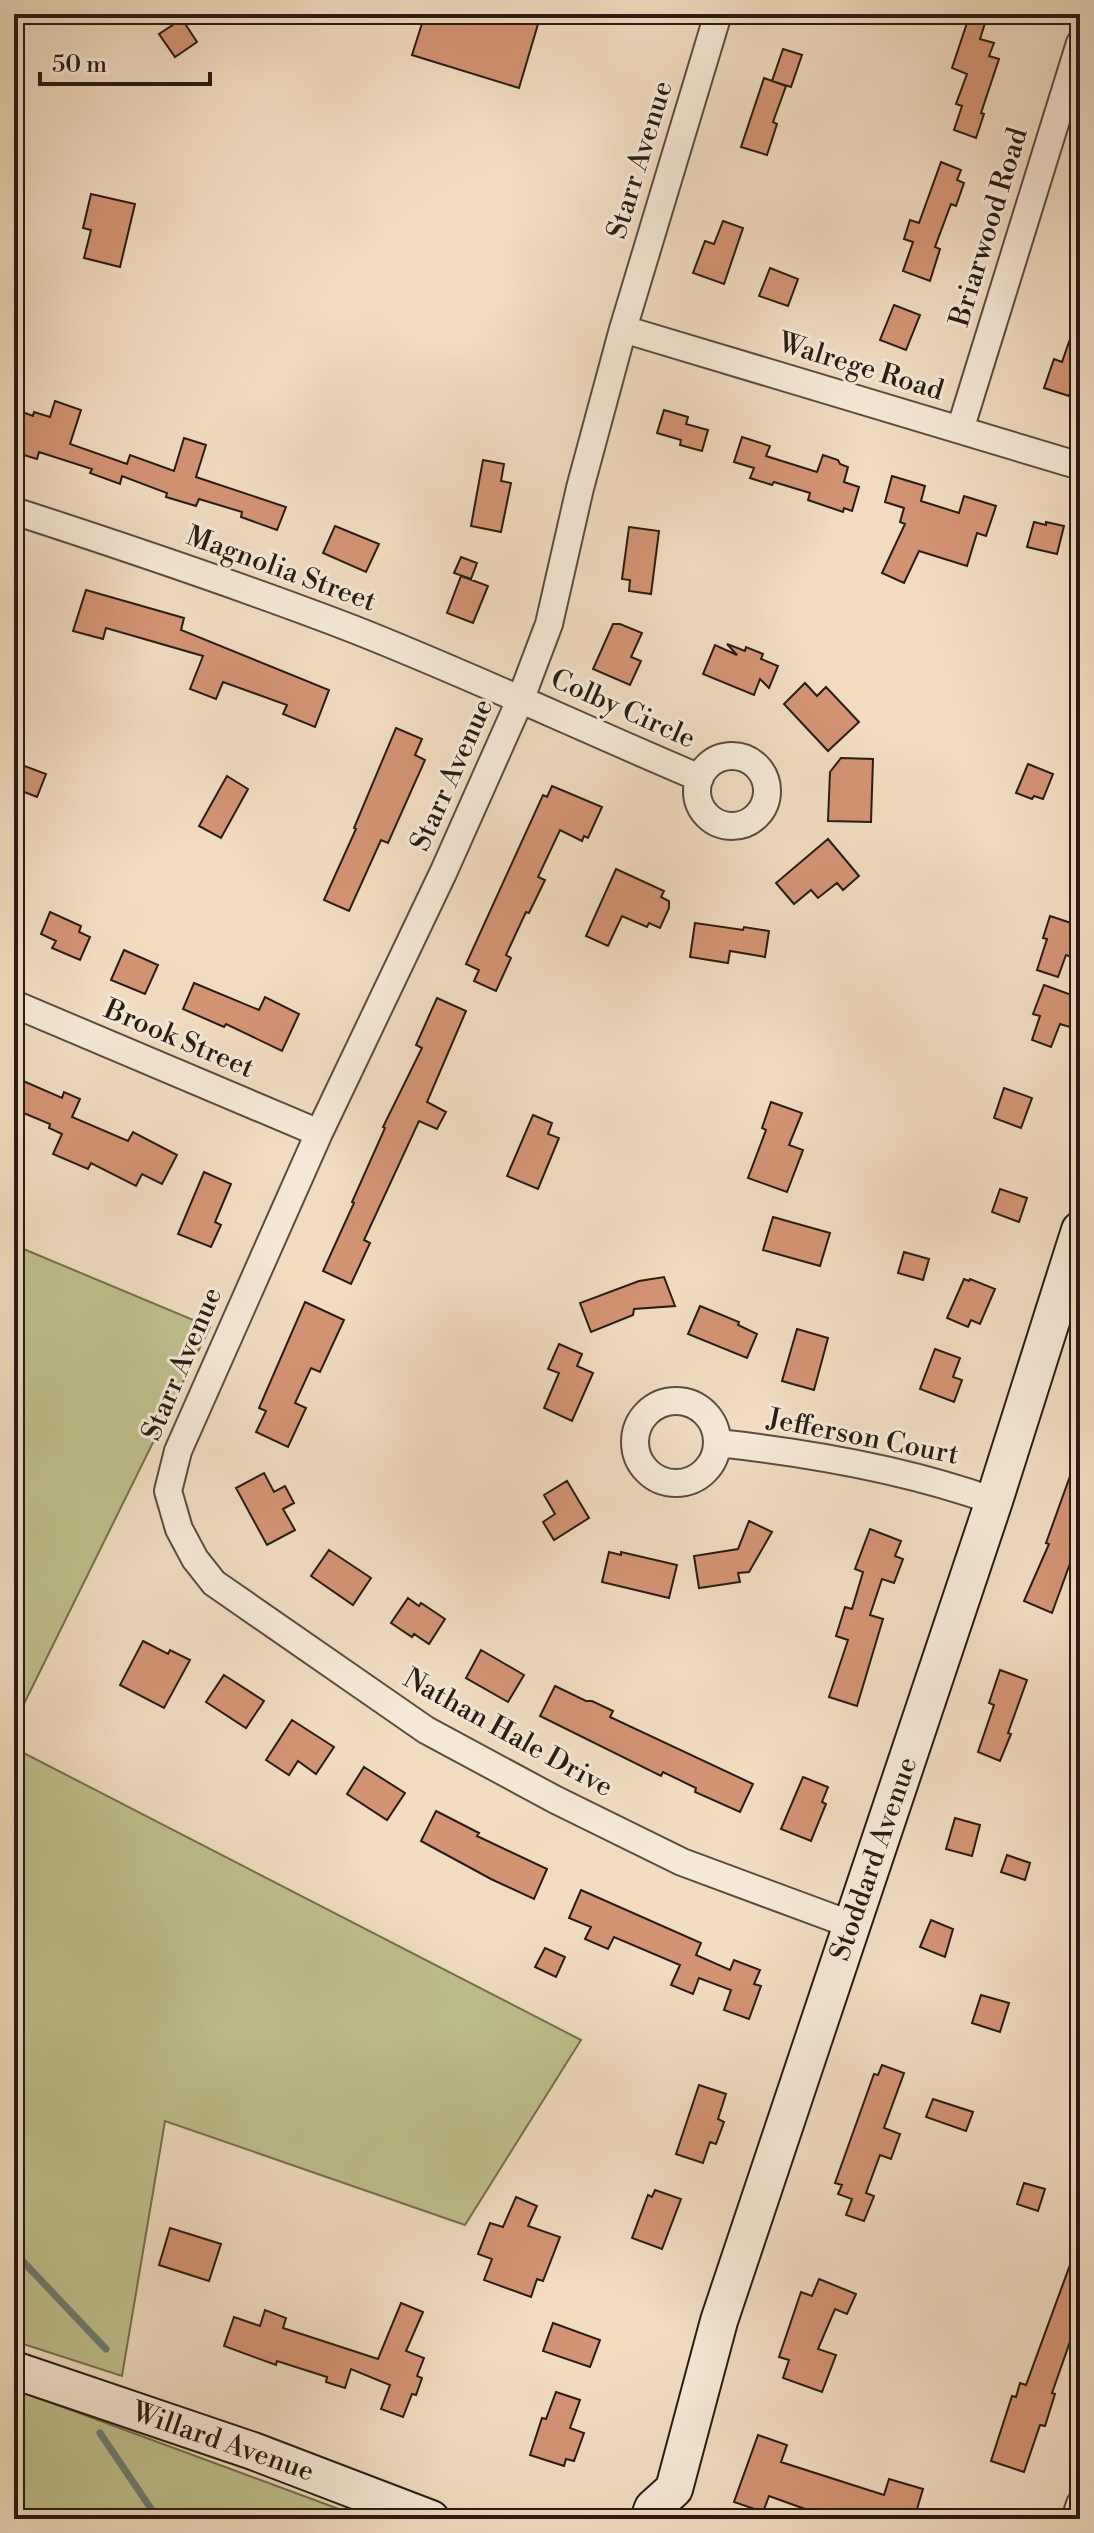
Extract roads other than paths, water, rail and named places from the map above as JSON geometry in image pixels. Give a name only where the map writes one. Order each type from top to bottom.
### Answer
[{"type":"street","name":"Starr Avenue","points":[[179,1529],[168,1491],[178,1451],[319,1133],[444,871],[521,698],[549,624],[580,488],[623,329],[718,14]]},
{"type":"street","name":"Briarwood Road","points":[[960,430],[1080,43]]},
{"type":"street","name":"Walrege Road","points":[[623,329],[1080,466]]},
{"type":"street","name":"Magnolia Street","points":[[14,511],[221,580],[521,698]]},
{"type":"street","name":"Colby Circle","points":[[521,698],[700,778]]},
{"type":"street","name":"Brook Street","points":[[14,1004],[319,1133]]},
{"type":"street","name":"Stoddard Avenue","points":[[649,2519],[653,2508],[679,2504],[719,2321],[994,1501],[1080,1230]]},
{"type":"street","name":"Jefferson Court","points":[[718,1443],[894,1470],[994,1501]]},
{"type":"street","name":"Nathan Hale Drive","points":[[179,1529],[195,1559],[214,1583],[426,1730],[556,1800],[682,1862],[852,1925]]},
{"type":"street","name":"Willard Avenue","points":[[14,2370],[253,2451],[431,2519]]},
{"type":"street","points":[[1075,2519],[1080,2504]]},
{"type":"waterway","points":[[14,2252],[106,2349]]},
{"type":"waterway","points":[[100,2433],[158,2519]]}]
